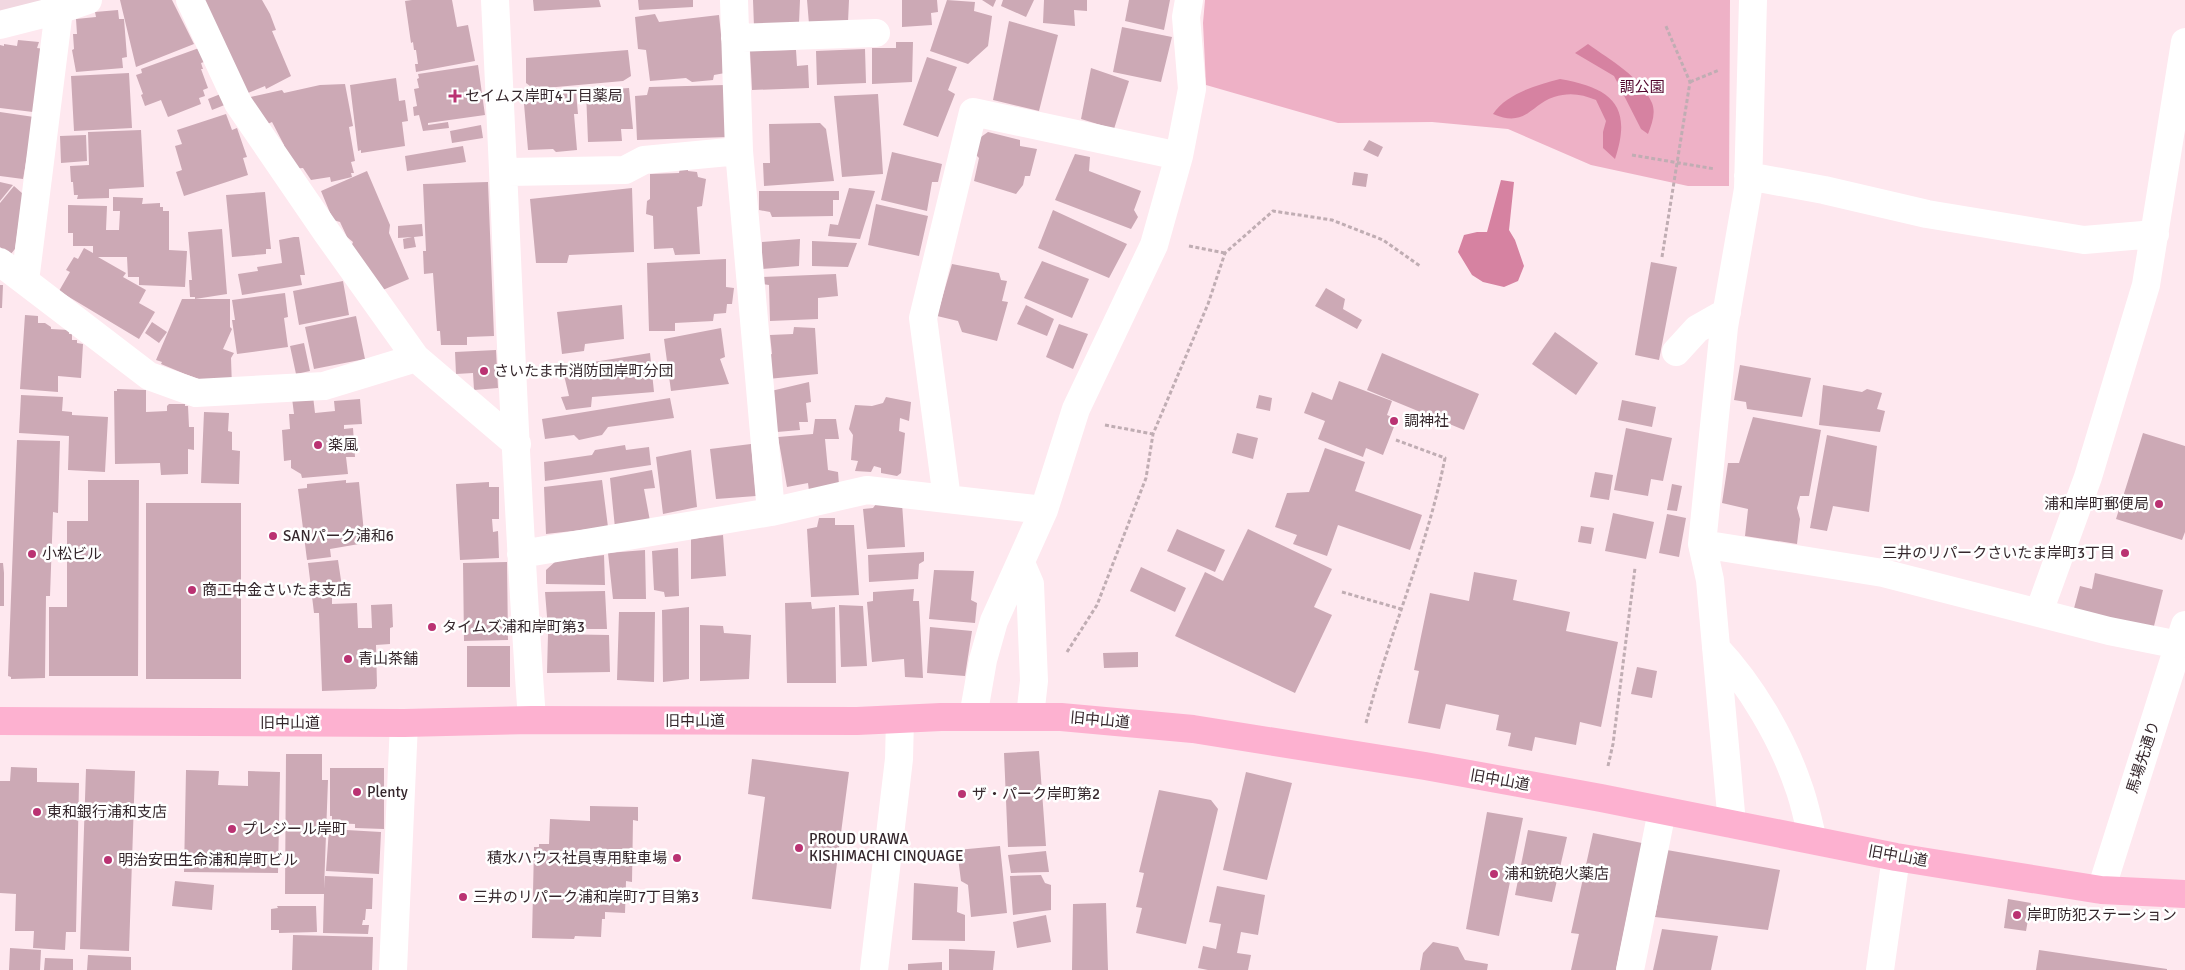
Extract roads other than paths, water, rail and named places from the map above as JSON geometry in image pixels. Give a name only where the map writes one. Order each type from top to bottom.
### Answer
[{"type":"main road","name":"旧中山道","points":[[0,721],[404,723],[532,720],[838,721],[973,717],[1061,717],[1193,729],[1358,755],[1601,798],[1896,857],[2101,890],[2185,894]]},
{"type":"street","points":[[0,25],[59,10],[88,0]]},
{"type":"street","points":[[190,0],[238,103],[416,358],[517,444]]},
{"type":"street","points":[[495,0],[521,554],[532,720]]},
{"type":"street","points":[[734,0],[739,151],[771,512]]},
{"type":"street","points":[[973,717],[982,660],[994,622],[1044,510],[1076,408],[1154,245],[1179,156],[1192,89],[1186,17],[1189,0]]},
{"type":"street","points":[[1732,824],[1710,580],[1702,544],[1727,312],[1748,176],[1753,0]]},
{"type":"street","points":[[25,282],[59,10]]},
{"type":"street","points":[[735,38],[876,33]]},
{"type":"street","points":[[2039,612],[2088,476],[2146,285],[2185,42]]},
{"type":"street","points":[[947,499],[923,318],[973,112],[1179,156]]},
{"type":"street","points":[[504,172],[625,170],[644,160],[739,151]]},
{"type":"street","points":[[1748,176],[1824,190],[1926,214],[2084,240],[2155,234]]},
{"type":"street","points":[[0,262],[149,376],[196,392],[324,386],[416,358]]},
{"type":"street","points":[[1676,352],[1697,329],[1727,312]]},
{"type":"street","points":[[521,554],[771,512],[868,490],[1044,510]]},
{"type":"street","points":[[1702,544],[1883,573],[2108,630],[2182,635]]},
{"type":"street","points":[[1021,562],[1030,584],[1034,681],[1030,716]]},
{"type":"street","name":"馬場先通り","points":[[2101,890],[2182,635]]},
{"type":"street","points":[[1716,648],[1737,670],[1784,752],[1798,785],[1814,840]]},
{"type":"street","points":[[874,970],[899,759],[900,719]]},
{"type":"street","points":[[393,970],[404,723]]},
{"type":"street","points":[[1630,970],[1662,811]]},
{"type":"street","points":[[1880,970],[1896,857]]},
{"type":"place","name":"セイムス岸町4丁目薬局","points":[[455,96]]},
{"type":"place","name":"さいたま市消防団岸町分団","points":[[484,371]]},
{"type":"place","name":"調神社","points":[[1394,421]]},
{"type":"place","name":"楽風","points":[[318,445]]},
{"type":"place","name":"浦和岸町郵便局","points":[[2159,504]]},
{"type":"place","name":"SANパーク浦和6","points":[[273,536]]},
{"type":"place","name":"三井のリパークさいたま岸町3丁目","points":[[2125,553]]},
{"type":"place","name":"小松ビル","points":[[32,554]]},
{"type":"place","name":"商工中金さいたま支店","points":[[192,590]]},
{"type":"place","name":"タイムズ浦和岸町第3","points":[[432,627]]},
{"type":"place","name":"青山茶舗","points":[[348,659]]},
{"type":"place","name":"Plenty","points":[[357,792]]},
{"type":"place","name":"ザ・パーク岸町第2","points":[[962,794]]},
{"type":"place","name":"東和銀行浦和支店","points":[[37,812]]},
{"type":"place","name":"プレジール岸町","points":[[232,829]]},
{"type":"place","name":"PROUD URAWA KISHIMACHI CINQUAGE","points":[[799,848]]},
{"type":"place","name":"積水ハウス社員専用駐車場","points":[[677,858]]},
{"type":"place","name":"明治安田生命浦和岸町ビル","points":[[108,860]]},
{"type":"place","name":"浦和銃砲火薬店","points":[[1494,874]]},
{"type":"place","name":"三井のリパーク浦和岸町7丁目第3","points":[[463,897]]},
{"type":"place","name":"岸町防犯ステーション","points":[[2017,915]]},
{"type":"park label","name":"調公園","points":[[1642,87]]}]
